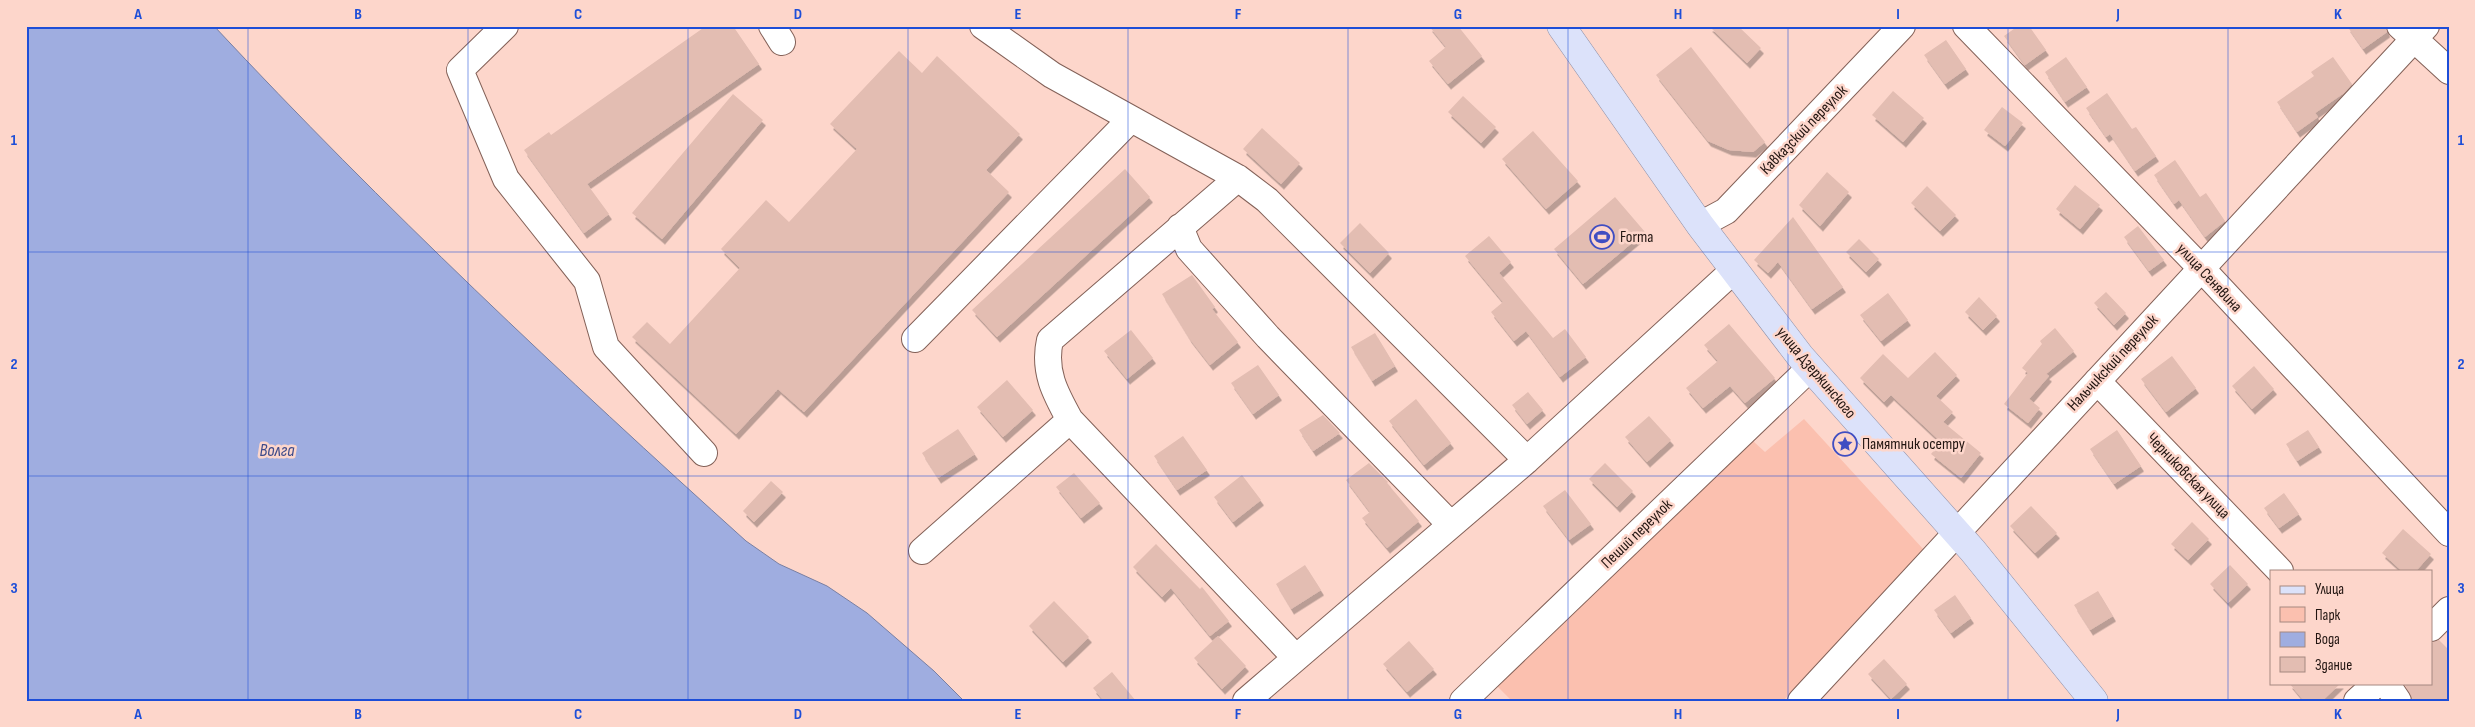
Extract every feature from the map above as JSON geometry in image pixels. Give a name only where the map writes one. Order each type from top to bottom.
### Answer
[{"type":"main road","name":"улица Дзержинского","points":[[1561,26],[1700,225],[1810,368],[1973,551],[2094,701]]},
{"type":"street","points":[[505,26],[460,70],[506,179],[587,281],[606,347],[704,453]]},
{"type":"street","points":[[983,26],[1052,76],[1238,178],[1266,200],[1527,460]]},
{"type":"street","name":"Кавказский переулок","points":[[1700,225],[1726,211],[1902,26]]},
{"type":"street","name":"улица Сенявина","points":[[1966,26],[2201,268],[2449,533]]},
{"type":"street","points":[[2413,31],[2449,71]]},
{"type":"street","name":"Нальчикский переулок","points":[[1801,701],[2201,268],[2413,31]]},
{"type":"street","points":[[915,339],[1131,119]]},
{"type":"street","points":[[1238,178],[1050,340],[1046,356],[1048,371],[1058,399],[1070,420],[1296,658]]},
{"type":"street","points":[[1180,228],[1189,249],[1268,337],[1451,525]]},
{"type":"street","points":[[1246,701],[1527,460],[1734,270]]},
{"type":"street","name":"Пеший переулок","points":[[1463,701],[1810,368]]},
{"type":"street","name":"Черниковская улица","points":[[2097,380],[2279,570]]},
{"type":"street","points":[[922,550],[1070,420]]},
{"type":"street","points":[[2432,627],[2449,610]]},
{"type":"street","points":[[2356,701],[2376,684]]},
{"type":"street","points":[[2387,684],[2398,701]]},
{"type":"green space","points":[[1804,419],[1924,550],[1783,701],[1512,701],[1497,686],[1753,441],[1765,452]]},
{"type":"water","name":"Волга","points":[[26,26],[214,26],[343,160],[475,290],[746,541],[779,564],[827,586],[867,613],[934,671],[964,701],[26,701]]},
{"type":"building","points":[[706,26],[733,26],[759,64],[587,184],[609,214],[584,233],[524,150],[549,132],[551,135]]},
{"type":"building","points":[[1429,26],[1458,26],[1482,56],[1448,84],[1429,61],[1446,47]]},
{"type":"building","points":[[1709,26],[1738,26],[1761,48],[1747,63]]},
{"type":"building","points":[[2018,26],[2029,26],[2046,50],[2025,65],[2004,36]]},
{"type":"building","points":[[2347,26],[2385,26],[2387,32],[2363,49]]},
{"type":"building","points":[[1946,40],[1966,69],[1945,84],[1924,55]]},
{"type":"building","points":[[1691,47],[1765,142],[1753,152],[1729,150],[1708,141],[1656,75]]},
{"type":"building","points":[[899,51],[922,73],[937,56],[1020,134],[986,170],[1009,192],[804,412],[778,389],[736,434],[632,337],[647,322],[670,344],[740,268],[721,249],[766,200],[789,222],[857,149],[830,124]]},
{"type":"building","points":[[2066,57],[2087,87],[2065,102],[2045,72]]},
{"type":"building","points":[[2333,57],[2352,84],[2344,93],[2315,113],[2318,117],[2297,132],[2277,102],[2314,76],[2311,72]]},
{"type":"building","points":[[1893,91],[1924,118],[1903,142],[1872,115]]},
{"type":"building","points":[[2107,93],[2132,129],[2136,127],[2156,156],[2135,171],[2110,134],[2106,137],[2086,108]]},
{"type":"building","points":[[733,94],[763,120],[662,239],[632,213]]},
{"type":"building","points":[[1463,96],[1496,127],[1481,143],[1448,112]]},
{"type":"building","points":[[2002,107],[2023,123],[2005,146],[1984,130]]},
{"type":"building","points":[[1262,128],[1300,163],[1281,184],[1243,149]]},
{"type":"building","points":[[1533,131],[1578,181],[1546,209],[1502,159]]},
{"type":"building","points":[[2175,160],[2200,197],[2206,193],[2225,221],[2205,237],[2179,200],[2174,204],[2154,175]]},
{"type":"building","points":[[1125,169],[1150,197],[997,337],[972,310]]},
{"type":"building","points":[[1827,172],[1849,192],[1820,226],[1799,205]]},
{"type":"building","points":[[2075,185],[2100,205],[2080,229],[2056,209]]},
{"type":"building","points":[[1927,186],[1956,215],[1940,231],[1911,203]]},
{"type":"building","points":[[1615,197],[1645,232],[1583,284],[1554,249]]},
{"type":"building","points":[[1793,217],[1843,287],[1812,309],[1778,262],[1768,273],[1754,260]]},
{"type":"building","points":[[1360,223],[1389,253],[1370,273],[1340,243]]},
{"type":"building","points":[[2138,226],[2164,260],[2149,271],[2124,237]]},
{"type":"building","points":[[1489,236],[1511,262],[1499,273],[1553,338],[1565,329],[1586,357],[1560,377],[1526,331],[1514,341],[1491,312],[1503,302],[1465,256]]},
{"type":"building","points":[[1859,239],[1879,259],[1866,272],[1846,252]]},
{"type":"building","points":[[1192,275],[1215,307],[1212,309],[1238,342],[1210,365],[1189,338],[1162,294]]},
{"type":"building","points":[[2106,292],[2126,313],[2114,325],[2094,303]]},
{"type":"building","points":[[1888,293],[1908,320],[1881,341],[1860,315]]},
{"type":"building","points":[[1979,297],[1997,316],[1983,330],[1965,312]]},
{"type":"building","points":[[1729,324],[1775,378],[1745,403],[1730,386],[1703,408],[1686,388],[1718,361],[1704,345]]},
{"type":"building","points":[[2055,328],[2074,351],[2046,374],[2049,376],[2029,399],[2040,408],[2028,423],[2004,404],[2028,373],[2022,368],[2042,344],[2040,341]]},
{"type":"building","points":[[1131,330],[1153,358],[1127,379],[1104,351]]},
{"type":"building","points":[[1375,333],[1395,366],[1372,381],[1351,347]]},
{"type":"building","points":[[1935,352],[1957,375],[1936,396],[1953,412],[1943,422],[1981,453],[1961,478],[1931,454],[1941,442],[1891,395],[1884,402],[1860,378],[1883,354],[1908,378]]},
{"type":"building","points":[[2172,356],[2196,388],[2166,412],[2141,379]]},
{"type":"building","points":[[1258,365],[1279,395],[1253,414],[1231,383]]},
{"type":"building","points":[[2254,366],[2274,389],[2252,409],[2232,386]]},
{"type":"building","points":[[1007,380],[1033,410],[1003,437],[977,407]]},
{"type":"building","points":[[1528,392],[1543,410],[1527,424],[1512,405]]},
{"type":"building","points":[[1416,399],[1451,443],[1424,465],[1389,421]]},
{"type":"building","points":[[1323,415],[1340,433],[1313,451],[1299,430]]},
{"type":"building","points":[[1649,416],[1671,440],[1647,462],[1625,437]]},
{"type":"building","points":[[958,429],[975,454],[938,478],[922,453]]},
{"type":"building","points":[[2117,430],[2141,466],[2114,484],[2090,449]]},
{"type":"building","points":[[2308,430],[2319,447],[2297,461],[2286,444]]},
{"type":"building","points":[[1183,436],[1207,470],[1177,490],[1154,456]]},
{"type":"building","points":[[1369,463],[1388,482],[1419,521],[1387,548],[1362,518],[1370,512],[1346,480]]},
{"type":"building","points":[[1605,463],[1633,491],[1617,507],[1589,479]]},
{"type":"building","points":[[1074,473],[1100,503],[1081,518],[1056,487]]},
{"type":"building","points":[[1242,475],[1261,500],[1233,522],[1214,497]]},
{"type":"building","points":[[771,481],[783,492],[754,522],[743,511]]},
{"type":"building","points":[[1565,490],[1591,524],[1569,540],[1543,506]]},
{"type":"building","points":[[2284,493],[2299,514],[2279,528],[2264,508]]},
{"type":"building","points":[[2031,506],[2057,533],[2035,553],[2010,526]]},
{"type":"building","points":[[2192,522],[2209,539],[2188,560],[2171,544]]},
{"type":"building","points":[[2403,529],[2431,554],[2417,570],[2401,570],[2382,553]]},
{"type":"building","points":[[1156,544],[1200,589],[1202,587],[1229,621],[1210,636],[1171,588],[1162,597],[1133,567]]},
{"type":"building","points":[[1305,565],[1321,590],[1291,609],[1276,584]]},
{"type":"building","points":[[2230,565],[2248,584],[2228,603],[2210,584]]},
{"type":"building","points":[[2098,591],[2113,616],[2090,630],[2074,605]]},
{"type":"building","points":[[1955,595],[1971,618],[1951,633],[1934,610]]},
{"type":"building","points":[[1054,601],[1089,637],[1063,662],[1029,626]]},
{"type":"building","points":[[1218,636],[1246,666],[1222,689],[1194,658]]},
{"type":"building","points":[[2439,640],[2449,650],[2449,701],[2413,701],[2404,684],[2432,684],[2432,643]]},
{"type":"building","points":[[1409,641],[1434,669],[1407,692],[1383,664]]},
{"type":"building","points":[[1884,659],[1907,684],[1891,699],[1868,674]]},
{"type":"building","points":[[1112,672],[1136,701],[1104,701],[1093,688]]},
{"type":"building","points":[[2290,684],[2340,684],[2322,701],[2304,701]]},
{"type":"place","name":"Forma","points":[[1602,237]]},
{"type":"place","name":"Памятник осетру","points":[[1845,444]]}]
